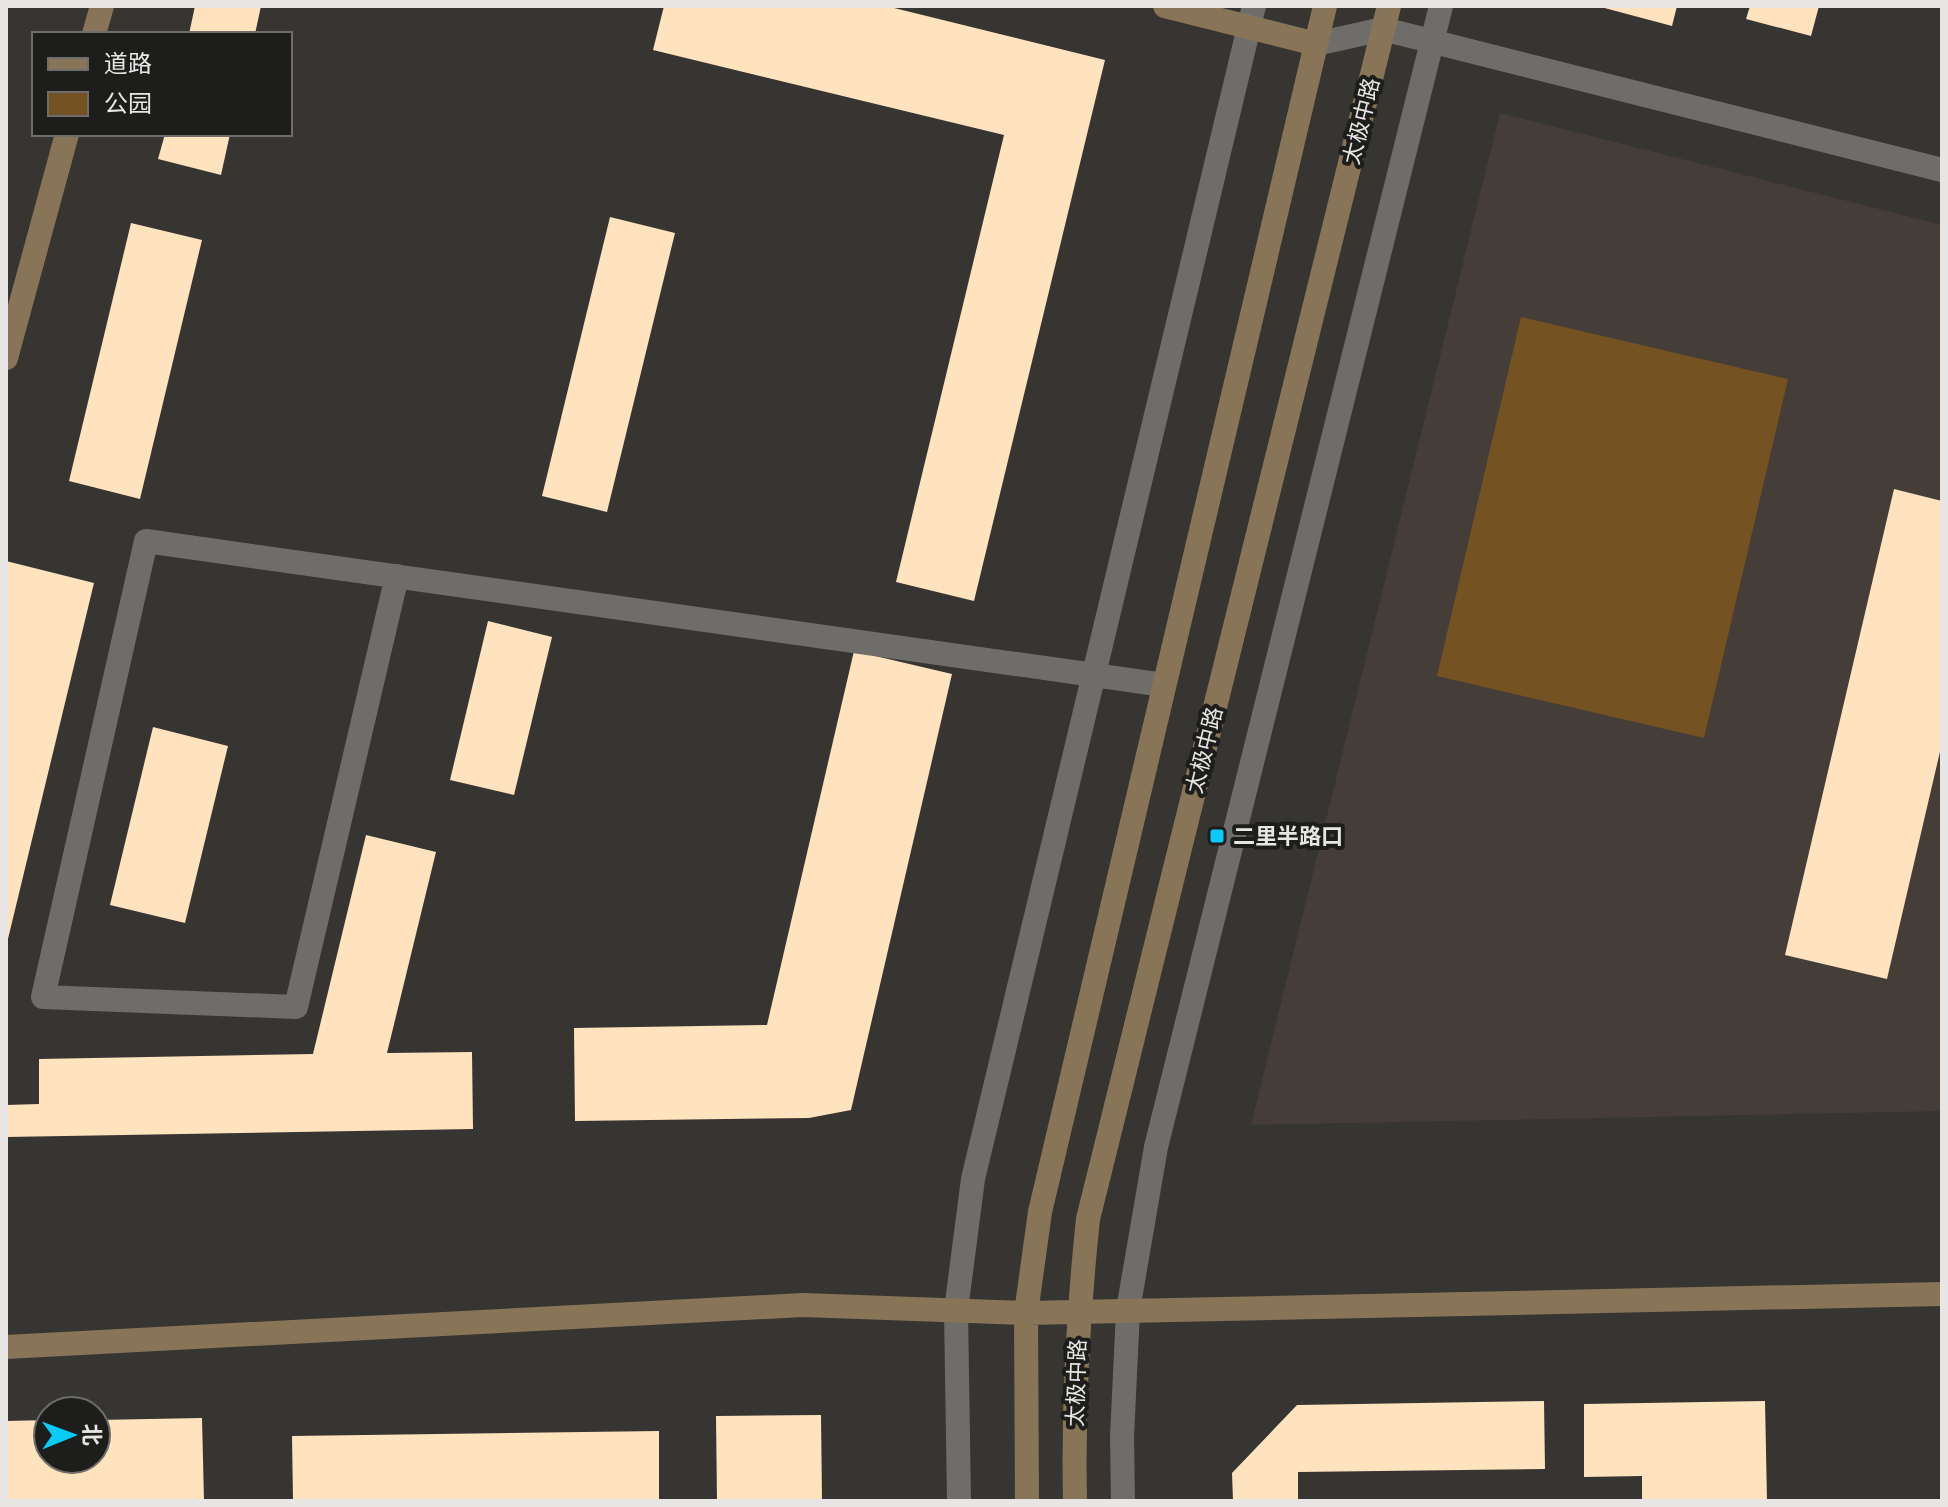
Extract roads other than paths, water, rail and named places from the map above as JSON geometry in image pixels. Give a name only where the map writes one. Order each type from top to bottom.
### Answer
[{"type":"main road","points":[[95,32],[102,6]]},
{"type":"main road","points":[[1165,6],[1251,16],[1316,44]]},
{"type":"main road","points":[[1027,1501],[1026,1313],[1040,1212],[1325,6]]},
{"type":"main road","name":"太极中路","points":[[1075,1501],[1073,1419],[1078,1311],[1088,1219],[1386,18]]},
{"type":"main road","points":[[6,358],[66,136]]},
{"type":"main road","points":[[6,1347],[803,1305],[1026,1313],[1942,1294]]},
{"type":"street","points":[[1123,1501],[1122,1437],[1128,1310],[1156,1147],[1441,6]]},
{"type":"street","points":[[959,1501],[956,1310],[973,1179],[1251,16]]},
{"type":"street","points":[[1316,44],[1386,18],[1433,42],[1942,170]]},
{"type":"street","points":[[397,576],[296,1007],[43,997],[146,541],[397,576],[1164,685]]},
{"type":"place","name":"二里半路口","points":[[1217,836]]}]
